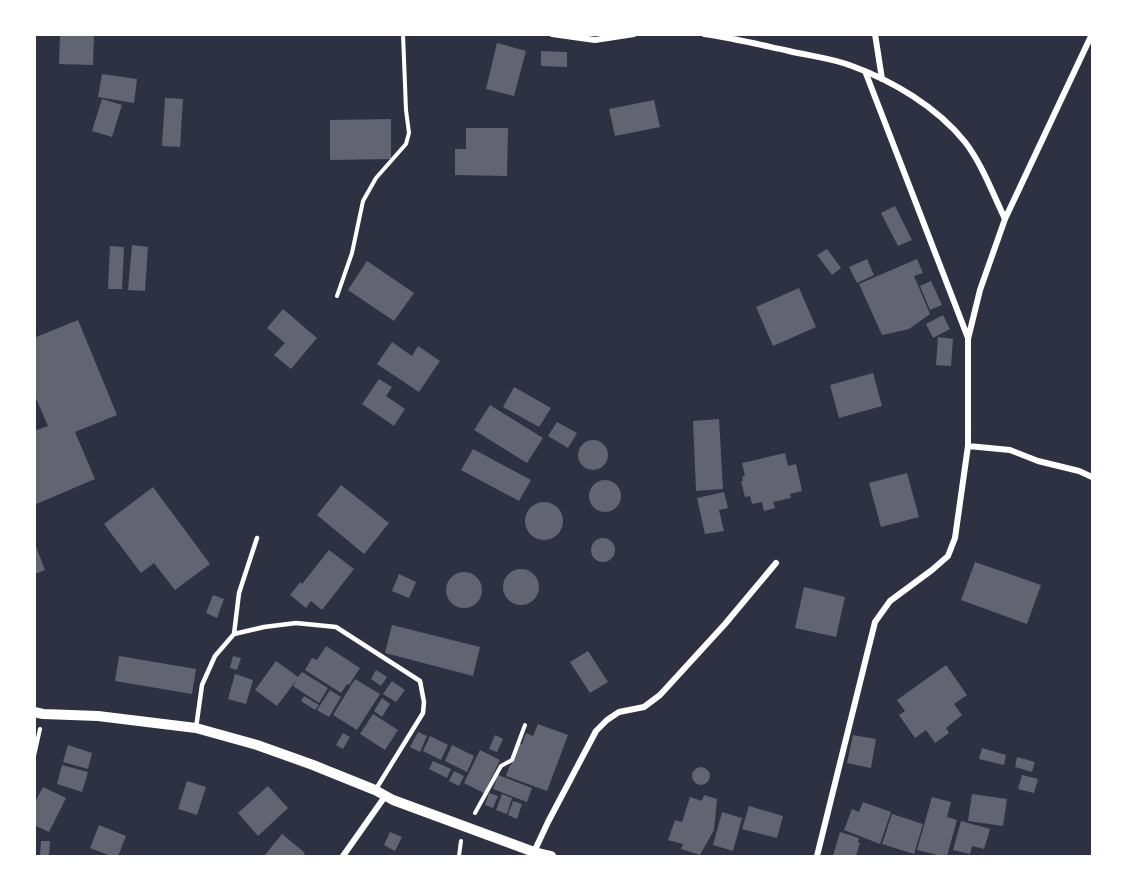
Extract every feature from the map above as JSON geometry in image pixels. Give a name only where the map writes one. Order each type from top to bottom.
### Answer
[{"type":"street","points":[[552,34],[595,40],[634,34]]},
{"type":"street","points":[[704,34],[748,41],[832,60],[865,71],[912,96],[945,121],[965,142],[1005,219]]},
{"type":"street","points":[[875,34],[882,79]]},
{"type":"street","points":[[817,856],[874,622],[890,601],[948,556],[955,538],[968,446],[968,339],[980,290],[1005,219],[1092,35]]},
{"type":"street","points":[[865,71],[968,339]]},
{"type":"street","points":[[968,446],[1010,450],[1092,477]]},
{"type":"street","points":[[534,852],[596,731],[619,712],[644,707],[660,695],[725,624],[776,563]]},
{"type":"street","points":[[39,713],[98,716],[196,728],[257,745],[313,765],[393,800],[534,852],[551,856]]},
{"type":"street","points":[[343,856],[380,793]]},
{"type":"lane","points":[[196,728],[202,685],[215,656],[234,634],[239,593],[257,538]]},
{"type":"lane","points":[[234,634],[264,627],[296,624],[336,627],[420,681],[424,702],[423,713],[380,793]]},
{"type":"path","points":[[337,296],[352,253],[363,201],[376,178],[406,144],[409,133],[403,34]]},
{"type":"path","points":[[34,756],[39,713]]},
{"type":"path","points":[[468,827],[501,766],[512,760],[525,725]]},
{"type":"building","points":[[60,34],[94,34],[93,65],[59,64]]},
{"type":"building","points":[[497,43],[526,51],[514,96],[486,89]]},
{"type":"building","points":[[541,51],[567,52],[567,67],[541,66]]},
{"type":"building","points":[[102,74],[137,79],[134,103],[98,97]]},
{"type":"building","points":[[165,98],[183,99],[180,147],[162,146]]},
{"type":"building","points":[[102,99],[122,105],[112,137],[92,131]]},
{"type":"building","points":[[654,100],[660,127],[615,136],[609,109]]},
{"type":"building","points":[[391,119],[391,159],[330,160],[330,120]]},
{"type":"building","points":[[466,128],[508,128],[507,176],[455,175],[455,149],[466,149]]},
{"type":"building","points":[[895,206],[912,240],[898,246],[881,213]]},
{"type":"building","points":[[132,245],[148,247],[145,291],[128,290]]},
{"type":"building","points":[[110,246],[124,247],[122,289],[108,289]]},
{"type":"building","points":[[827,249],[841,268],[832,275],[817,255]]},
{"type":"building","points":[[867,259],[874,275],[857,283],[849,267]]},
{"type":"building","points":[[917,259],[923,273],[914,276],[930,314],[909,329],[882,335],[859,284]]},
{"type":"building","points":[[367,261],[414,293],[394,321],[348,290]]},
{"type":"building","points":[[931,281],[942,305],[930,310],[920,286]]},
{"type":"building","points":[[799,288],[816,327],[773,346],[756,307]]},
{"type":"building","points":[[283,309],[317,338],[291,369],[274,355],[285,343],[267,328]]},
{"type":"building","points":[[943,315],[950,329],[933,338],[926,324]]},
{"type":"building","points":[[78,320],[117,415],[75,432],[95,479],[34,505],[34,431],[48,426],[34,394],[34,338]]},
{"type":"building","points":[[938,337],[953,339],[951,366],[936,365]]},
{"type":"building","points":[[392,342],[412,356],[418,346],[440,361],[419,392],[377,364]]},
{"type":"building","points":[[873,373],[882,406],[839,418],[830,385]]},
{"type":"building","points":[[379,379],[392,387],[386,396],[405,409],[394,426],[362,404]]},
{"type":"building","points":[[514,387],[551,408],[539,427],[503,407]]},
{"type":"building","points":[[490,405],[543,438],[527,463],[474,430]]},
{"type":"building","points":[[719,419],[723,489],[696,491],[693,421]]},
{"type":"building","points":[[557,422],[577,433],[568,448],[548,436]]},
{"type":"building","points":[[593,440],[604,444],[608,455],[604,466],[593,470],[582,466],[578,455],[582,444]]},
{"type":"building","points":[[473,449],[531,480],[519,501],[461,470]]},
{"type":"building","points":[[785,453],[788,466],[796,464],[802,491],[790,494],[791,498],[773,502],[775,508],[764,511],[762,502],[752,504],[750,496],[745,497],[741,481],[745,476],[742,463]]},
{"type":"building","points":[[907,473],[919,517],[881,527],[869,483]]},
{"type":"building","points":[[605,480],[617,484],[621,496],[617,508],[605,512],[593,508],[589,496],[593,484]]},
{"type":"building","points":[[341,485],[389,523],[364,554],[317,515]]},
{"type":"building","points":[[153,487],[210,564],[175,590],[154,563],[141,573],[104,524]]},
{"type":"building","points":[[724,492],[728,508],[719,510],[724,531],[705,534],[697,498]]},
{"type":"building","points":[[544,502],[557,508],[563,521],[557,534],[544,540],[531,534],[525,521],[531,508]]},
{"type":"building","points":[[603,538],[611,542],[615,550],[611,558],[603,562],[595,558],[591,550],[595,542]]},
{"type":"building","points":[[35,544],[45,570],[35,574]]},
{"type":"building","points":[[329,550],[354,569],[322,610],[311,601],[306,608],[290,595],[300,582],[302,584]]},
{"type":"building","points":[[975,562],[1041,585],[1027,624],[961,600]]},
{"type":"building","points":[[521,569],[534,574],[539,587],[534,600],[521,605],[508,600],[503,587],[508,574]]},
{"type":"building","points":[[464,572],[477,577],[482,590],[477,603],[464,608],[451,603],[446,590],[451,577]]},
{"type":"building","points":[[399,574],[416,582],[409,598],[392,591]]},
{"type":"building","points":[[804,587],[845,597],[836,637],[795,628]]},
{"type":"building","points":[[213,595],[224,599],[217,618],[206,613]]},
{"type":"building","points":[[392,625],[480,647],[473,676],[385,653]]},
{"type":"building","points":[[326,646],[360,668],[341,693],[305,670],[312,658],[317,660]]},
{"type":"building","points":[[588,651],[608,682],[590,693],[570,662]]},
{"type":"building","points":[[119,656],[196,669],[192,694],[115,681]]},
{"type":"building","points":[[233,656],[241,658],[237,670],[230,668]]},
{"type":"building","points":[[276,661],[298,677],[302,672],[328,688],[319,703],[293,686],[297,679],[277,706],[255,690]]},
{"type":"building","points":[[946,665],[967,695],[954,704],[962,715],[946,728],[949,733],[935,743],[926,730],[915,738],[899,715],[905,711],[897,700]]},
{"type":"building","points":[[376,670],[387,677],[381,686],[371,679]]},
{"type":"building","points":[[235,674],[253,680],[246,704],[228,699]]},
{"type":"building","points":[[355,679],[380,694],[357,730],[333,715]]},
{"type":"building","points":[[392,681],[405,690],[396,702],[383,694]]},
{"type":"building","points":[[330,690],[341,697],[329,717],[317,710]]},
{"type":"building","points":[[304,696],[319,705],[315,710],[301,701]]},
{"type":"building","points":[[382,698],[390,704],[382,717],[374,711]]},
{"type":"building","points":[[373,714],[398,730],[385,750],[360,734]]},
{"type":"building","points":[[538,724],[568,735],[547,791],[506,776],[519,744],[522,744],[526,733],[533,736]]},
{"type":"building","points":[[418,732],[427,736],[420,752],[410,747]]},
{"type":"building","points":[[343,733],[350,737],[343,749],[336,745]]},
{"type":"building","points":[[495,735],[503,739],[497,752],[489,749]]},
{"type":"building","points":[[853,735],[876,739],[871,768],[847,763]]},
{"type":"building","points":[[430,736],[448,745],[441,760],[423,751]]},
{"type":"building","points":[[68,745],[92,753],[88,769],[63,762]]},
{"type":"building","points":[[452,745],[474,756],[467,772],[445,761]]},
{"type":"building","points":[[982,748],[1006,755],[1004,765],[979,759]]},
{"type":"building","points":[[480,750],[500,760],[484,793],[464,783]]},
{"type":"building","points":[[1017,757],[1035,762],[1032,772],[1015,767]]},
{"type":"building","points":[[433,761],[451,769],[447,778],[429,769]]},
{"type":"building","points":[[62,765],[88,772],[82,792],[57,784]]},
{"type":"building","points":[[697,767],[705,767],[710,772],[708,783],[697,785],[692,780],[692,772]]},
{"type":"building","points":[[454,771],[464,776],[459,786],[449,781]]},
{"type":"building","points":[[498,775],[532,788],[527,802],[493,789]]},
{"type":"building","points":[[1022,775],[1038,779],[1034,793],[1018,789]]},
{"type":"building","points":[[187,781],[206,787],[197,815],[178,809]]},
{"type":"building","points":[[268,786],[288,808],[258,836],[238,813]]},
{"type":"building","points":[[43,787],[66,798],[49,832],[34,825],[34,804]]},
{"type":"building","points":[[489,793],[498,796],[493,808],[485,805]]},
{"type":"building","points":[[502,794],[512,798],[507,814],[496,810]]},
{"type":"building","points":[[972,794],[1007,799],[1003,826],[968,821]]},
{"type":"building","points":[[704,795],[717,799],[714,830],[700,855],[681,849],[683,844],[668,840],[675,820],[682,822],[690,797],[702,801]]},
{"type":"building","points":[[932,797],[951,802],[947,817],[957,820],[947,856],[917,850]]},
{"type":"building","points":[[513,801],[522,804],[517,819],[508,815]]},
{"type":"building","points":[[863,802],[891,812],[880,844],[844,830],[852,809],[859,812]]},
{"type":"building","points":[[749,806],[783,816],[777,838],[742,829]]},
{"type":"building","points":[[722,812],[742,818],[733,851],[713,845]]},
{"type":"building","points":[[892,814],[923,824],[914,854],[882,844]]},
{"type":"building","points":[[961,821],[990,829],[984,849],[972,846],[970,854],[953,850]]},
{"type":"building","points":[[99,825],[126,836],[118,856],[111,856],[90,848]]},
{"type":"building","points":[[390,832],[402,837],[395,851],[384,845]]},
{"type":"building","points":[[840,832],[859,838],[858,843],[860,843],[856,856],[833,856]]},
{"type":"building","points":[[282,834],[305,853],[302,856],[264,856]]},
{"type":"building","points":[[41,841],[50,841],[49,856],[40,856]]}]
